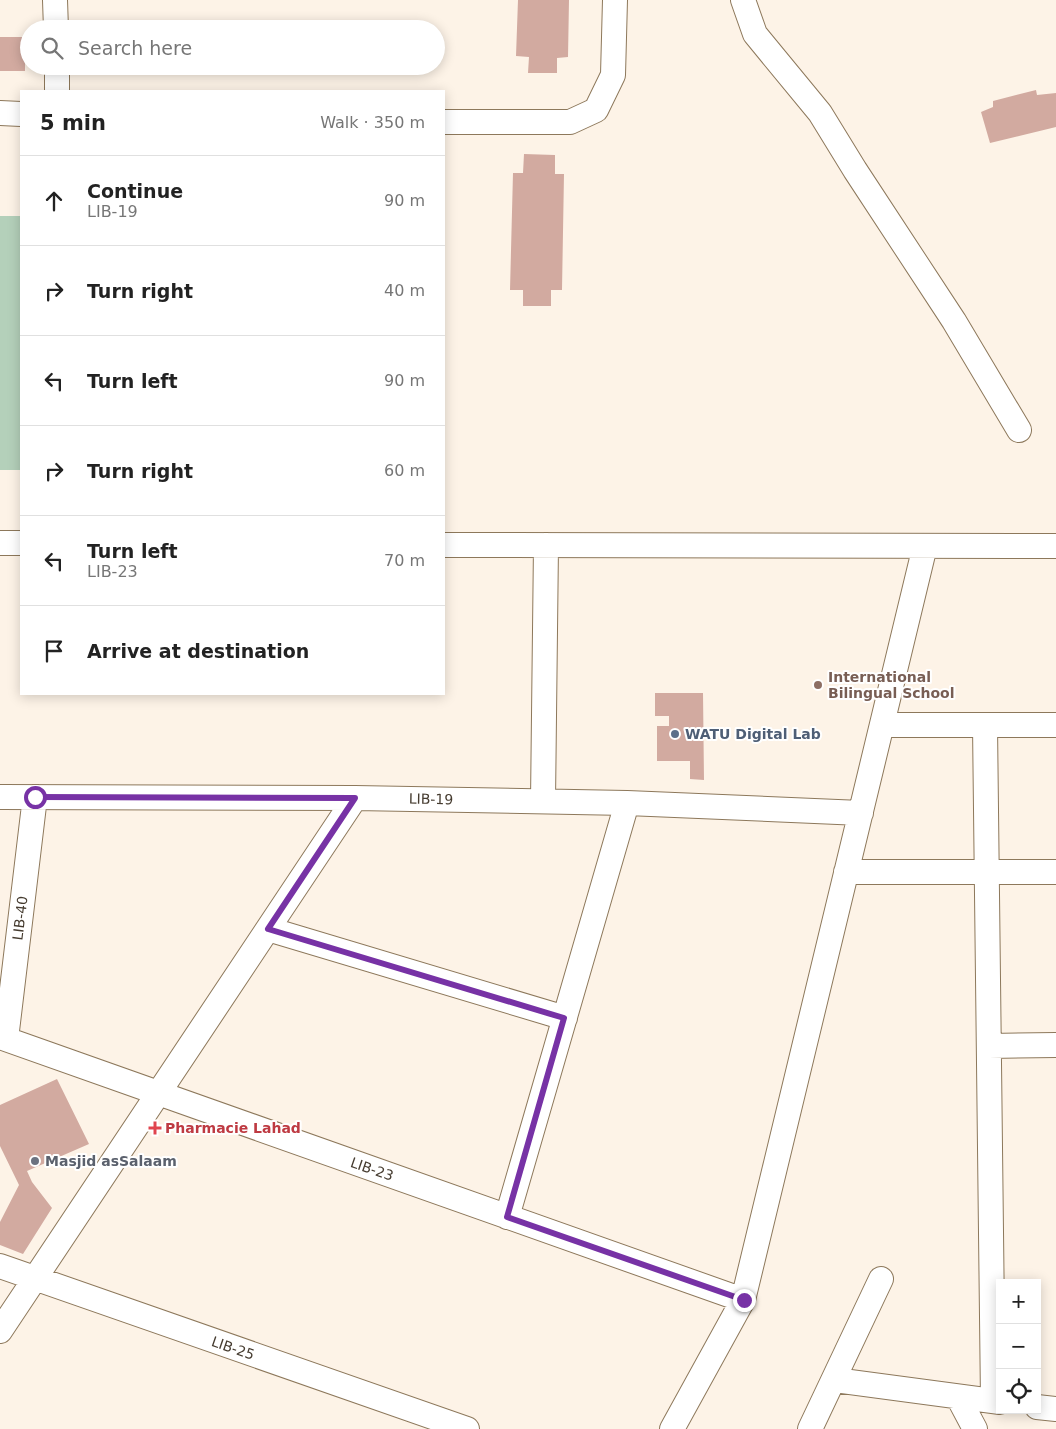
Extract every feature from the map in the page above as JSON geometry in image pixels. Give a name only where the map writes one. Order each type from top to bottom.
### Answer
[{"type":"street","points":[[56,0],[56,20]]},
{"type":"street","points":[[445,122],[570,122],[596,110],[612,75],[615,0]]},
{"type":"street","points":[[743,0],[755,34],[820,113],[954,321],[1019,430]]},
{"type":"street","points":[[57,75],[57,90]]},
{"type":"street","points":[[0,113],[20,114]]},
{"type":"street","points":[[0,543],[20,543]]},
{"type":"street","points":[[445,545],[1056,546]]},
{"type":"street","points":[[543,801],[546,545]]},
{"type":"street","points":[[672,1429],[744,1300],[925,546]]},
{"type":"street","points":[[882,725],[1056,725]]},
{"type":"street","points":[[834,1380],[996,1401],[985,725]]},
{"type":"street","name":"LIB-19","points":[[0,797],[355,798],[543,801],[861,812]]},
{"type":"street","name":"LIB-40","points":[[3,1038],[35,797]]},
{"type":"street","points":[[0,1331],[355,798]]},
{"type":"street","points":[[507,1217],[627,803]]},
{"type":"street","points":[[846,872],[1056,872]]},
{"type":"street","points":[[268,929],[564,1018]]},
{"type":"street","name":"LIB-23","points":[[3,1038],[744,1300]]},
{"type":"street","points":[[989,1046],[1056,1045]]},
{"type":"street","name":"LIB-25","points":[[0,1266],[467,1429]]},
{"type":"street","points":[[810,1429],[881,1279]]},
{"type":"street","points":[[958,1397],[974,1429]]},
{"type":"street","points":[[1041,1407],[1056,1409]]},
{"type":"green space","points":[[0,216],[20,216],[20,470],[0,470]]},
{"type":"building","points":[[518,0],[569,0],[568,57],[557,58],[557,73],[528,73],[529,57],[516,56]]},
{"type":"building","points":[[0,37],[20,37],[20,71],[0,71]]},
{"type":"building","points":[[1036,90],[1037,95],[1056,93],[1056,127],[990,143],[981,112],[993,107],[993,101]]},
{"type":"building","points":[[524,154],[555,155],[555,174],[564,174],[562,290],[551,290],[551,306],[523,306],[523,290],[510,290],[513,173],[523,173]]},
{"type":"building","points":[[655,693],[703,693],[704,780],[690,779],[690,761],[657,761],[657,726],[669,726],[669,716],[655,716]]},
{"type":"building","name":"Masjid asSalaam","points":[[57,1079],[89,1144],[27,1171],[32,1182],[52,1208],[23,1254],[0,1245],[0,1222],[19,1185],[0,1146],[0,1105]]},
{"type":"place","name":"International Bilingual School","points":[[818,685]]},
{"type":"place","name":"WATU Digital Lab","points":[[675,734]]},
{"type":"place","name":"Pharmacie Lahad","points":[[155,1128]]},
{"type":"place","name":"Masjid asSalaam","points":[[35,1161]]},
{"type":"route","points":[[35,797],[355,798],[268,929],[564,1018],[507,1217],[744,1300]]}]
